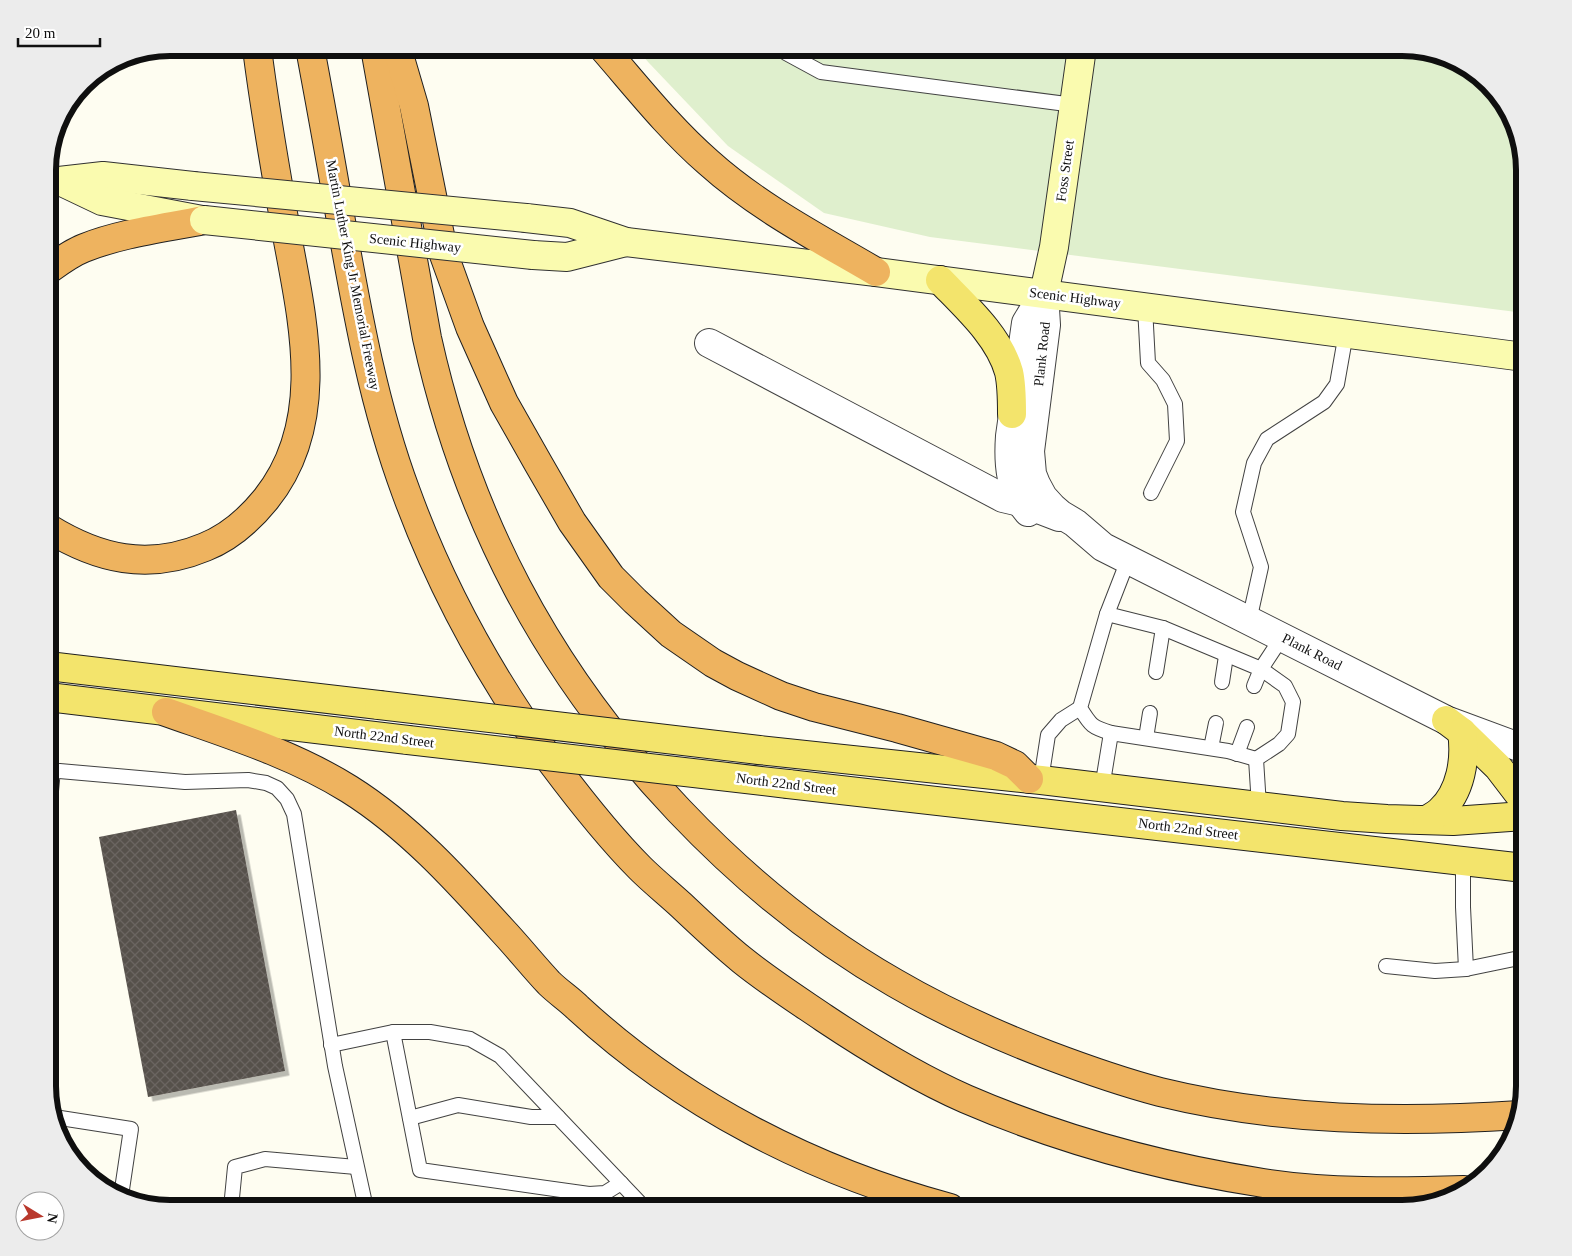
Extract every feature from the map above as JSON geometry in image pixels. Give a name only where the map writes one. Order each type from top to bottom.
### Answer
[{"type":"highway","points":[[56,533],[99,553],[139,560],[159,560],[178,557],[215,543],[246,523],[272,491],[292,457],[302,419],[306,360],[302,324],[273,156],[258,56]]},
{"type":"highway","name":"Martin Luther King Jr Memorial Freeway","points":[[311,56],[364,348],[386,434],[419,527],[466,628],[494,678],[570,788],[641,869],[740,959],[806,1006],[901,1066],[964,1098],[1041,1128],[1118,1153],[1191,1170],[1268,1184],[1338,1189],[1448,1190]]},
{"type":"highway","points":[[375,56],[425,329],[436,377],[449,424],[482,512],[529,608],[589,702],[625,749],[682,812],[716,846],[785,908],[829,940],[893,982],[938,1006],[1015,1042],[1104,1076],[1161,1092],[1286,1114],[1336,1118],[1422,1120],[1512,1115]]},
{"type":"highway","points":[[399,56],[414,106],[444,255],[470,328],[504,403],[538,464],[572,522],[611,577],[671,634],[737,676],[781,696],[814,707],[996,756],[1015,765],[1035,780]]},
{"type":"highway","points":[[610,56],[681,136],[708,163],[771,210],[876,272]]},
{"type":"highway","points":[[56,264],[83,248],[104,241],[204,220]]},
{"type":"highway","points":[[166,712],[269,749],[303,764],[349,789],[378,810],[429,852],[550,984],[594,1023],[678,1086],[729,1118],[770,1140],[857,1179],[920,1200]]},
{"type":"main road","points":[[940,280],[984,328],[1003,356],[1012,389],[1012,414]]},
{"type":"main road","points":[[56,667],[759,750],[1342,816],[1453,821],[1516,817]]},
{"type":"main road","name":"North 22nd Street","points":[[56,699],[1516,867]]},
{"type":"main road","points":[[1454,726],[1498,767],[1516,790]]},
{"type":"main road","points":[[1427,820],[1440,812],[1448,803],[1460,778],[1464,750],[1454,726]]},
{"type":"street","name":"Foss Street","points":[[1044,293],[1054,247],[1081,56]]},
{"type":"street","name":"Scenic Highway","points":[[56,180],[103,176],[570,222],[626,242],[1044,293],[1516,355]]},
{"type":"street","name":"Scenic Highway","points":[[56,181],[102,201],[204,220],[567,257],[626,242]]},
{"type":"street","name":"Plank Road","points":[[1044,293],[1026,323],[1012,414],[1009,451],[1014,488],[1020,502],[1037,520],[1068,540],[1103,546]]},
{"type":"street","name":"Plank Road","points":[[1044,293],[1046,325],[1031,444],[1031,464],[1036,484],[1043,497],[1060,514],[1075,523],[1103,546],[1128,560],[1454,726],[1516,746]]},
{"type":"street","name":"Plank Road","points":[[709,344],[1003,498],[1020,502],[1075,523]]},
{"type":"lane","points":[[793,56],[821,72],[1074,105]]},
{"type":"lane","points":[[1145,307],[1148,363],[1162,380],[1175,404],[1178,441],[1150,493]]},
{"type":"lane","points":[[1249,621],[1261,567],[1244,512],[1254,463],[1267,439],[1324,402],[1336,384],[1346,333]]},
{"type":"lane","points":[[1035,780],[1048,735],[1061,720],[1080,708],[1107,614],[1128,560]]},
{"type":"lane","points":[[1080,708],[1094,727],[1111,733],[1212,748],[1256,759],[1279,744],[1288,734],[1293,702],[1285,686],[1261,669],[1162,628],[1107,614]]},
{"type":"lane","points":[[1156,672],[1162,628]]},
{"type":"lane","points":[[1254,686],[1261,669],[1282,637]]},
{"type":"lane","points":[[1222,682],[1226,656]]},
{"type":"lane","points":[[1146,738],[1150,713]]},
{"type":"lane","points":[[1212,748],[1216,723]]},
{"type":"lane","points":[[1237,754],[1247,727]]},
{"type":"lane","points":[[1102,788],[1111,733]]},
{"type":"lane","points":[[1256,759],[1259,806]]},
{"type":"lane","points":[[56,770],[185,782],[248,780],[266,783],[277,788],[287,800],[294,814],[331,1045],[364,1200]]},
{"type":"lane","points":[[1463,861],[1466,969]]},
{"type":"lane","points":[[1386,966],[1435,971],[1466,969],[1516,959]]},
{"type":"lane","points":[[331,1045],[393,1032],[430,1032],[470,1039],[500,1056],[637,1200]]},
{"type":"lane","points":[[393,1032],[420,1170],[588,1194],[605,1193],[621,1183]]},
{"type":"lane","points":[[410,1118],[458,1105],[531,1117],[558,1117]]},
{"type":"lane","points":[[61,1118],[131,1128],[122,1189]]},
{"type":"lane","points":[[232,1200],[235,1167],[265,1159],[356,1167]]},
{"type":"green space","points":[[643,56],[1401,56],[1424,58],[1438,62],[1471,80],[1487,95],[1500,113],[1510,134],[1516,171],[1516,312],[930,237],[824,213],[728,146]]},
{"type":"building","points":[[236,810],[285,1071],[148,1097],[99,837]]}]
